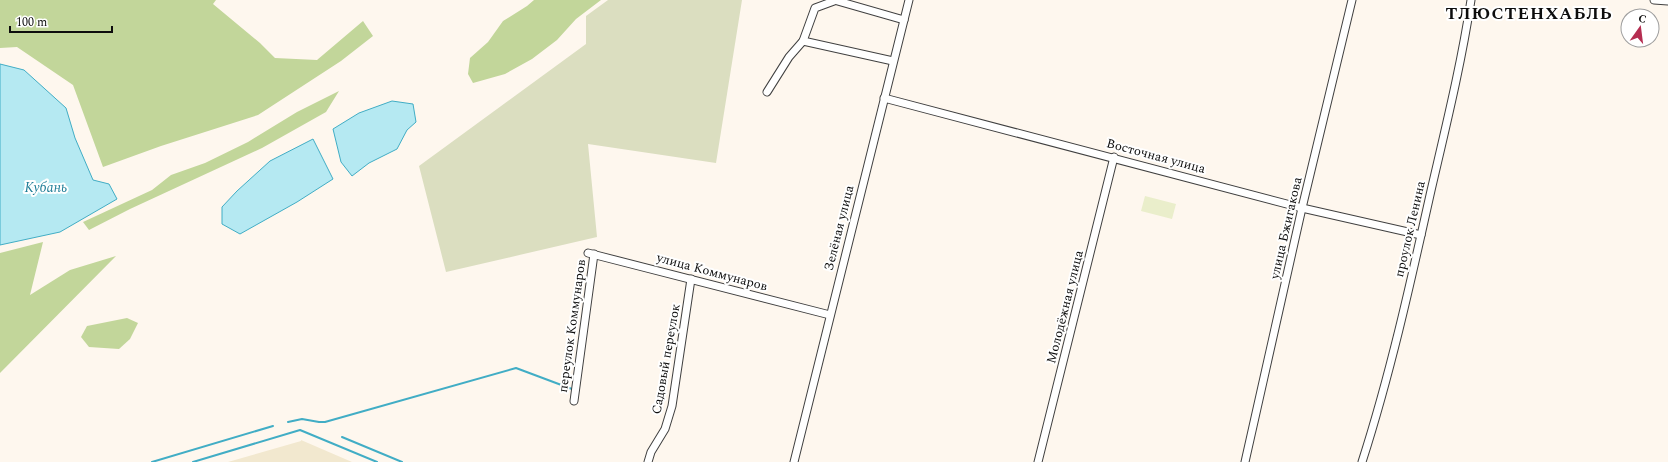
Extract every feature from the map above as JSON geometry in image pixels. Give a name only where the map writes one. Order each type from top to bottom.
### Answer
[{"type":"street","points":[[767,92],[789,57],[803,41],[816,8],[834,0],[904,20]]},
{"type":"street","name":"Зелёная улица","points":[[794,462],[909,0]]},
{"type":"street","name":"улица Бжигакова","points":[[1245,462],[1302,208],[1352,0]]},
{"type":"street","name":"проулок Ленина","points":[[1362,462],[1379,409],[1422,235],[1463,50],[1471,0]]},
{"type":"street","points":[[1654,0],[1668,1]]},
{"type":"street","points":[[803,41],[893,61]]},
{"type":"street","name":"Восточная улица","points":[[884,98],[1114,157],[1302,208],[1422,235]]},
{"type":"street","name":"Молодёжная улица","points":[[1038,462],[1114,157]]},
{"type":"street","name":"улица Коммунаров","points":[[591,253],[830,315]]},
{"type":"street","name":"переулок Коммунаров","points":[[574,401],[591,253]]},
{"type":"street","name":"Садовый переулок","points":[[648,462],[651,452],[665,429],[672,406],[691,279]]},
{"type":"shaded area","points":[[301,441],[352,462],[228,462]]},
{"type":"green space","points":[[0,0],[216,0],[213,4],[260,43],[275,58],[317,60],[363,21],[373,36],[341,61],[258,115],[161,146],[103,167],[73,85],[17,47],[0,48]]},
{"type":"green space","points":[[534,0],[601,0],[576,19],[557,40],[532,59],[505,74],[473,83],[468,74],[470,58],[488,42],[503,21]]},
{"type":"green space","points":[[608,0],[742,0],[716,163],[588,144],[597,237],[446,272],[419,166],[586,44],[586,16]]},
{"type":"green space","points":[[339,91],[326,112],[262,148],[130,209],[89,230],[83,222],[152,190],[171,175],[205,163],[248,142],[297,112]]},
{"type":"green space","points":[[1145,196],[1176,204],[1172,219],[1141,211]]},
{"type":"green space","points":[[43,242],[30,295],[70,270],[116,256],[0,373],[0,253]]},
{"type":"green space","points":[[127,318],[138,323],[130,339],[119,349],[89,347],[81,337],[87,326]]},
{"type":"water","name":"Кубань","points":[[0,64],[24,70],[66,108],[75,138],[93,180],[109,184],[117,199],[60,232],[0,245]]},
{"type":"water","points":[[392,101],[413,104],[416,122],[407,130],[397,149],[369,163],[352,176],[341,162],[333,129],[359,113]]},
{"type":"water","points":[[313,139],[333,179],[297,202],[240,234],[222,224],[222,207],[237,191],[270,161]]},
{"type":"waterway","points":[[288,422],[302,419],[325,422],[516,368],[572,389]]},
{"type":"waterway","points":[[152,462],[273,426]]},
{"type":"waterway","points":[[193,462],[300,430],[377,462]]},
{"type":"waterway","points":[[342,437],[402,462]]},
{"type":"district","name":"ТЛЮСТЕНХАБЛЬ","points":[[1529,14]]}]
